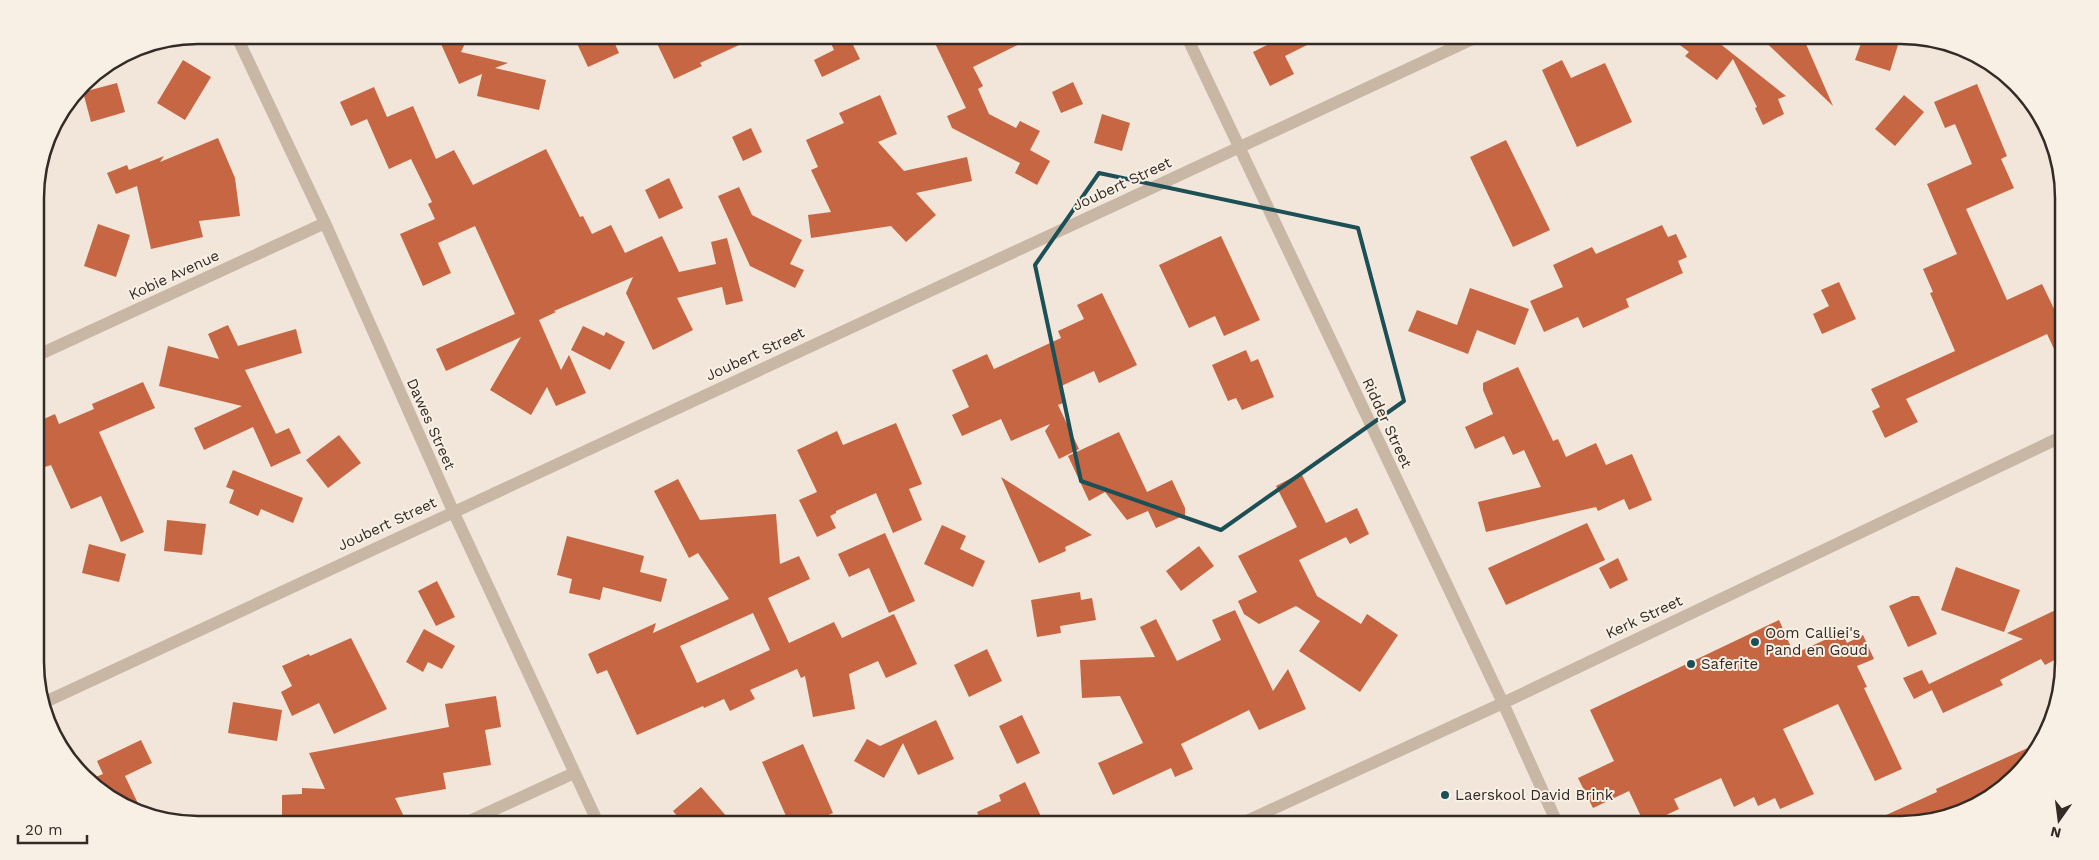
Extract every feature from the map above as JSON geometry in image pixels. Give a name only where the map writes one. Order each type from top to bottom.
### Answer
[{"type":"street","name":"Dawes Street","points":[[240,44],[325,223],[453,512],[595,816]]},
{"type":"street","name":"Ridder Street","points":[[1190,44],[1503,703],[1554,816]]},
{"type":"street","name":"Joubert Street","points":[[49,700],[1462,44]]},
{"type":"street","name":"Kobie Avenue","points":[[44,352],[325,223]]},
{"type":"street","name":"Kerk Street","points":[[1258,816],[1503,703],[2055,440]]},
{"type":"street","points":[[481,816],[574,773]]},
{"type":"highlighted area","points":[[1099,173],[1358,228],[1404,401],[1221,530],[1081,481],[1035,265]]},
{"type":"building","points":[[441,44],[465,44],[461,52],[508,63],[495,68],[546,80],[539,110],[477,96],[482,74],[459,84]]},
{"type":"building","points":[[577,44],[615,44],[619,53],[588,67]]},
{"type":"building","points":[[657,44],[741,44],[700,63],[702,66],[674,79]]},
{"type":"building","points":[[831,44],[852,44],[860,59],[822,77],[814,60],[834,50]]},
{"type":"building","points":[[935,44],[1020,44],[973,67],[983,86],[978,89],[989,114],[1016,128],[1020,121],[1040,131],[1030,150],[1050,161],[1037,185],[1015,173],[1020,163],[952,128],[947,116],[966,108]]},
{"type":"building","points":[[1269,44],[1309,44],[1285,56],[1294,74],[1270,86],[1253,52]]},
{"type":"building","points":[[1679,44],[1720,44],[1786,96],[1778,99],[1784,114],[1763,125],[1755,108],[1757,107],[1733,59],[1717,80],[1685,56],[1689,52]]},
{"type":"building","points":[[1768,44],[1806,44],[1833,106]]},
{"type":"building","points":[[1861,44],[1898,44],[1890,71],[1855,60]]},
{"type":"building","points":[[183,60],[211,77],[185,120],[157,103]]},
{"type":"building","points":[[1562,60],[1571,78],[1605,63],[1632,122],[1577,147],[1542,70]]},
{"type":"building","points":[[1073,82],[1083,104],[1061,113],[1052,92]]},
{"type":"building","points":[[117,83],[125,112],[91,122],[84,95],[87,91]]},
{"type":"building","points":[[1977,84],[2007,156],[2001,159],[2014,188],[1966,209],[2007,300],[2042,284],[2055,311],[2055,351],[2047,334],[1906,399],[1918,422],[1885,438],[1872,411],[1880,407],[1871,389],[1955,351],[1930,293],[1933,292],[1923,269],[1957,254],[1927,184],[1972,164],[1955,124],[1945,128],[1934,102]]},
{"type":"building","points":[[374,87],[387,117],[413,106],[436,159],[454,150],[473,185],[546,149],[580,217],[583,216],[592,234],[611,225],[625,253],[662,236],[679,272],[716,264],[711,242],[727,238],[743,301],[726,305],[722,287],[677,298],[693,330],[653,350],[626,293],[633,277],[554,311],[556,312],[539,320],[561,370],[569,355],[586,393],[556,406],[547,387],[531,415],[490,390],[521,337],[446,371],[436,349],[515,314],[475,226],[438,243],[451,273],[423,286],[400,234],[435,219],[428,204],[432,202],[411,159],[389,169],[367,119],[351,126],[340,102]]},
{"type":"building","points":[[880,95],[897,134],[878,142],[904,171],[967,157],[972,181],[916,193],[936,215],[906,242],[891,226],[811,238],[808,215],[831,212],[811,170],[818,167],[806,140],[844,123],[839,113]]},
{"type":"building","points":[[1904,95],[1924,112],[1895,146],[1875,129]]},
{"type":"building","points":[[1102,114],[1130,123],[1122,151],[1094,143]]},
{"type":"building","points":[[751,128],[762,152],[743,161],[732,137]]},
{"type":"building","points":[[218,138],[235,178],[240,216],[199,221],[203,237],[151,249],[137,186],[116,194],[107,173],[127,165],[129,170],[164,156],[160,162]]},
{"type":"building","points":[[1506,140],[1550,230],[1513,247],[1470,157]]},
{"type":"building","points":[[669,178],[683,208],[659,219],[645,190]]},
{"type":"building","points":[[739,187],[752,215],[802,240],[790,264],[804,270],[795,288],[750,266],[718,196]]},
{"type":"building","points":[[98,224],[130,235],[116,277],[84,266]]},
{"type":"building","points":[[1662,225],[1668,237],[1676,234],[1687,257],[1678,261],[1683,273],[1626,299],[1629,307],[1583,328],[1578,317],[1544,332],[1530,301],[1563,287],[1553,265],[1592,247],[1596,254]]},
{"type":"building","points":[[1221,236],[1260,320],[1224,336],[1215,316],[1189,328],[1159,265]]},
{"type":"building","points":[[1839,282],[1856,319],[1822,334],[1813,314],[1829,306],[1821,290]]},
{"type":"building","points":[[1470,288],[1529,309],[1515,345],[1477,330],[1468,354],[1408,331],[1417,310],[1457,325]]},
{"type":"building","points":[[1102,293],[1137,365],[1099,383],[1094,371],[1059,387],[1066,402],[1058,405],[1079,449],[1059,459],[1045,431],[1050,424],[1011,441],[1001,419],[962,436],[952,415],[969,407],[952,370],[987,354],[994,369],[1061,338],[1058,331],[1084,319],[1077,305]]},
{"type":"building","points":[[228,325],[238,346],[296,329],[302,353],[245,370],[276,434],[289,428],[301,453],[271,467],[253,427],[204,450],[194,428],[242,406],[159,386],[168,346],[219,359],[208,334]]},
{"type":"building","points":[[583,326],[604,336],[606,332],[625,342],[610,370],[571,350]]},
{"type":"building","points":[[1246,350],[1251,362],[1258,359],[1274,397],[1242,410],[1236,398],[1228,401],[1212,365]]},
{"type":"building","points":[[1518,367],[1553,441],[1558,439],[1566,457],[1596,443],[1606,465],[1632,454],[1652,500],[1629,510],[1624,499],[1598,511],[1596,507],[1486,532],[1478,502],[1541,487],[1524,450],[1513,455],[1504,436],[1475,449],[1465,427],[1493,414],[1483,390],[1483,383]]},
{"type":"building","points":[[143,382],[155,408],[99,432],[144,532],[121,542],[101,496],[71,509],[51,465],[45,467],[44,464],[44,419],[55,414],[59,424],[94,409],[92,404]]},
{"type":"building","points":[[896,423],[922,484],[909,489],[922,520],[893,533],[876,493],[836,511],[836,513],[830,516],[836,528],[817,537],[799,500],[817,492],[797,450],[837,431],[843,445]]},
{"type":"building","points":[[1119,432],[1147,492],[1172,480],[1185,508],[1185,515],[1156,528],[1148,511],[1127,520],[1105,492],[1089,501],[1068,456]]},
{"type":"building","points":[[339,435],[361,463],[328,488],[306,460]]},
{"type":"building","points":[[233,470],[303,498],[293,523],[261,509],[258,516],[229,503],[234,490],[226,487]]},
{"type":"building","points":[[1301,473],[1326,523],[1357,508],[1369,534],[1350,544],[1346,537],[1299,560],[1317,596],[1361,624],[1367,614],[1398,635],[1360,692],[1299,651],[1320,621],[1296,606],[1259,624],[1244,614],[1238,601],[1257,592],[1238,556],[1297,527],[1276,486]]},
{"type":"building","points":[[1001,477],[1092,535],[1065,547],[1066,551],[1039,563]]},
{"type":"building","points":[[678,479],[700,520],[776,514],[780,564],[799,556],[810,579],[768,598],[789,643],[834,622],[842,638],[894,614],[917,664],[886,678],[878,661],[849,674],[855,709],[813,717],[805,676],[801,678],[797,669],[750,690],[755,699],[730,711],[724,699],[704,708],[703,706],[637,735],[607,670],[597,674],[588,654],[656,623],[653,633],[729,599],[698,553],[689,558],[654,491]],"holes":[[[753,613],[770,650],[697,683],[680,646]]]},
{"type":"building","points":[[167,520],[206,524],[202,555],[164,551]]},
{"type":"building","points":[[1587,523],[1605,560],[1506,605],[1488,568]]},
{"type":"building","points":[[942,525],[966,536],[960,549],[985,561],[973,587],[924,564]]},
{"type":"building","points":[[885,533],[915,601],[889,613],[869,568],[849,577],[838,554]]},
{"type":"building","points":[[567,536],[644,556],[640,572],[667,579],[661,602],[603,587],[600,600],[569,593],[572,579],[557,575]]},
{"type":"building","points":[[89,544],[126,554],[119,582],[82,573]]},
{"type":"building","points":[[1199,546],[1214,566],[1181,591],[1166,571]]},
{"type":"building","points":[[1618,558],[1628,580],[1610,589],[1599,568]]},
{"type":"building","points":[[1956,567],[2020,590],[2004,632],[1941,610]]},
{"type":"building","points":[[437,581],[455,617],[436,626],[418,591]]},
{"type":"building","points":[[1080,592],[1081,600],[1092,598],[1096,620],[1060,626],[1061,633],[1037,637],[1031,600]]},
{"type":"building","points":[[1912,596],[1919,596],[1937,634],[1908,647],[1889,606]]},
{"type":"building","points":[[1235,610],[1273,691],[1288,669],[1306,709],[1259,730],[1249,710],[1181,744],[1193,769],[1175,777],[1171,768],[1113,795],[1098,763],[1143,743],[1120,696],[1082,698],[1080,660],[1155,657],[1140,627],[1156,619],[1177,661],[1221,640],[1212,620]]},
{"type":"building","points":[[2055,610],[2055,660],[2045,665],[2041,659],[2000,680],[2003,685],[1943,713],[1929,684],[2023,639],[2007,633]]},
{"type":"building","points":[[1779,620],[1794,654],[1842,632],[1847,643],[1863,635],[1874,659],[1857,666],[1867,687],[1864,688],[1902,769],[1875,781],[1838,704],[1783,729],[1814,794],[1780,809],[1775,798],[1758,806],[1754,797],[1734,807],[1721,778],[1674,799],[1679,809],[1664,816],[1641,816],[1629,791],[1593,808],[1578,778],[1614,761],[1590,710]]},
{"type":"building","points":[[424,629],[455,646],[442,669],[428,662],[423,672],[406,662]]},
{"type":"building","points":[[351,638],[387,709],[334,734],[319,703],[292,716],[281,692],[292,686],[282,666]]},
{"type":"building","points":[[987,649],[1002,681],[969,697],[954,665]]},
{"type":"building","points":[[1922,670],[1932,690],[1914,699],[1903,678]]},
{"type":"building","points":[[496,696],[501,727],[485,730],[491,765],[443,773],[446,789],[395,798],[404,816],[282,816],[282,795],[302,794],[302,788],[325,789],[309,753],[449,727],[445,704]]},
{"type":"building","points":[[233,702],[282,710],[277,741],[228,733]]},
{"type":"building","points":[[1022,715],[1040,753],[1017,764],[999,726]]},
{"type":"building","points":[[936,720],[954,759],[918,775],[903,743],[884,778],[854,761],[867,739],[880,746]]},
{"type":"building","points":[[141,740],[152,763],[125,776],[138,803],[112,790],[95,777],[103,774],[97,761]]},
{"type":"building","points":[[803,744],[833,813],[826,816],[786,816],[762,762]]},
{"type":"building","points":[[2029,747],[2010,771],[1978,796],[1941,811],[1911,816],[1884,816],[1937,792],[1936,789]]},
{"type":"building","points":[[1025,782],[1041,816],[979,816],[977,812],[1001,801],[999,795]]},
{"type":"building","points":[[701,787],[726,816],[677,816],[673,811]]},
{"type":"place","name":"Oom Calliei's Pand en Goud","points":[[1755,642]]},
{"type":"place","name":"Saferite","points":[[1691,664]]},
{"type":"place","name":"Laerskool David Brink","points":[[1445,795]]}]
